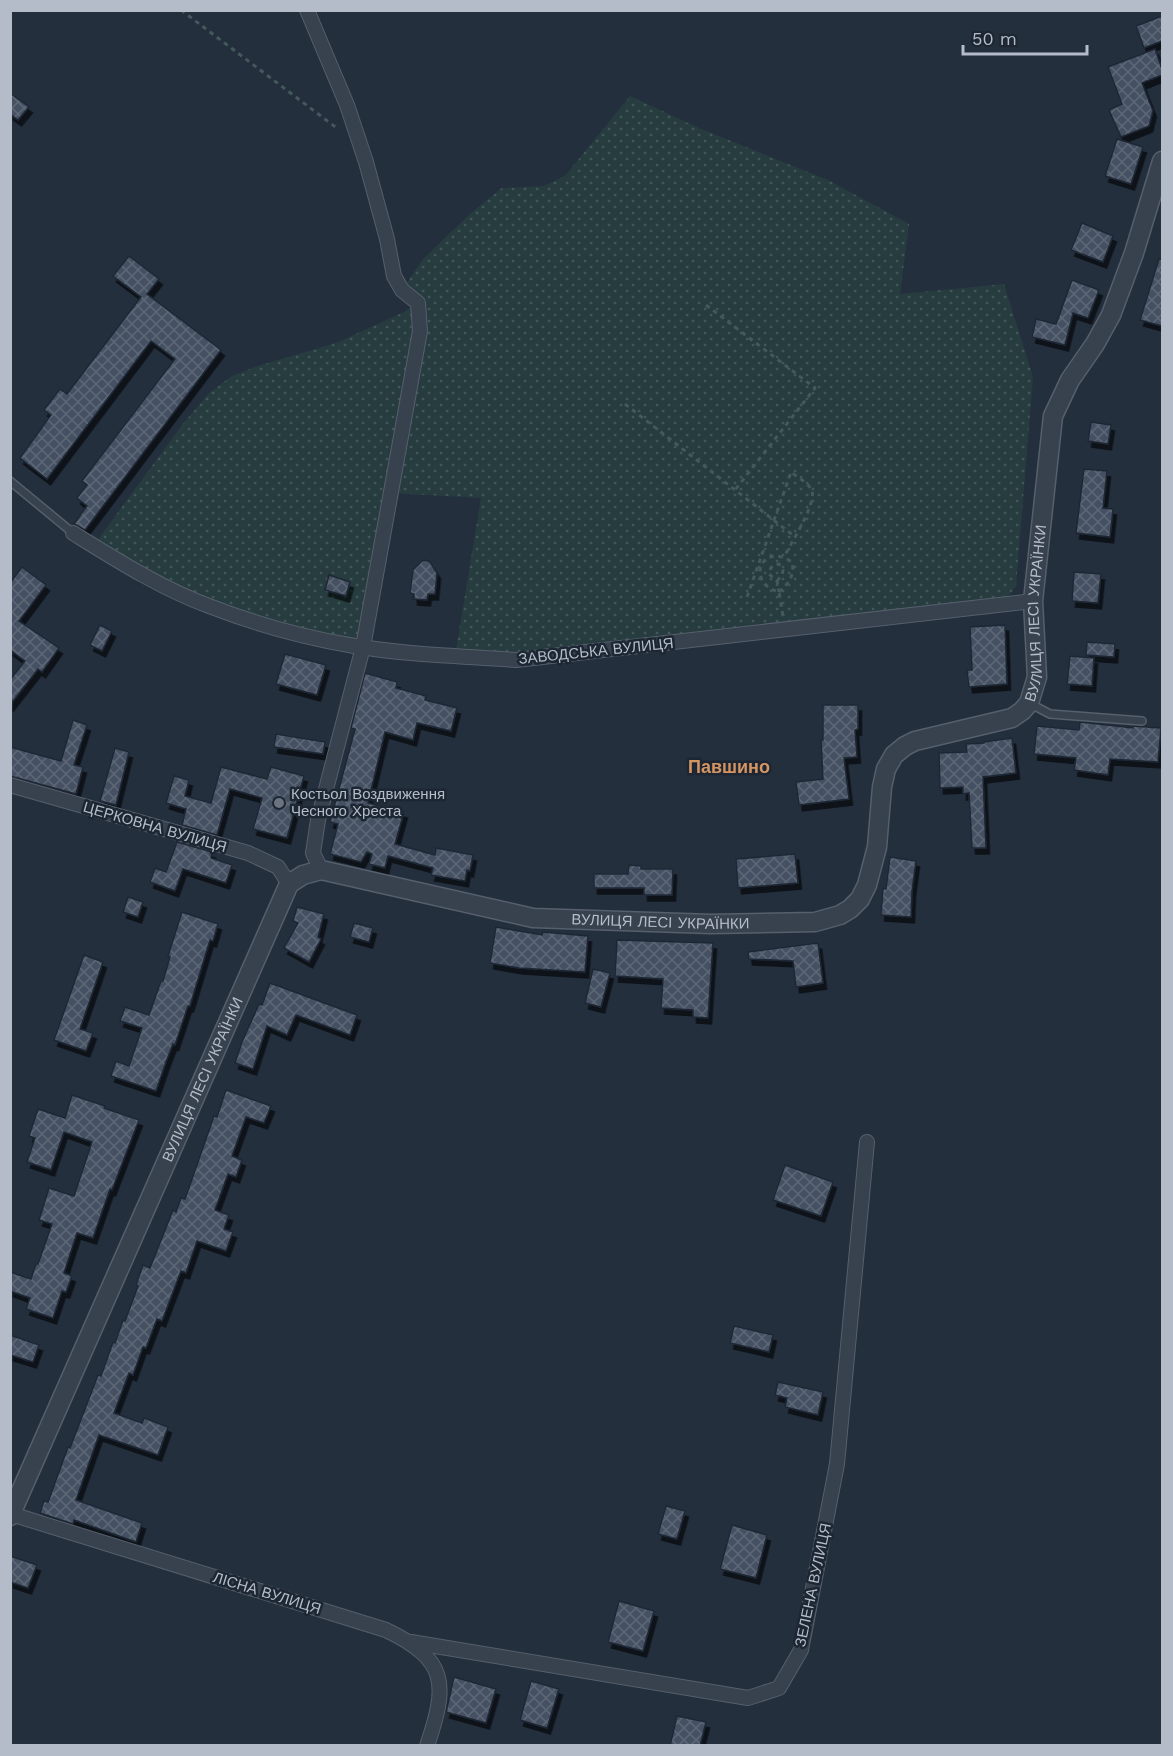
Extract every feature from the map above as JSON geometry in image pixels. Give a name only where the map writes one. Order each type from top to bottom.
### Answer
[{"type":"street","points":[[289,884],[303,875],[321,870],[313,853],[318,820],[363,647],[420,331],[418,303],[402,290],[394,276],[387,239],[361,147],[347,105],[306,10]]},
{"type":"street","name":"ВУЛИЦЯ ЛЕСІ УКРАЇНКИ","points":[[321,870],[533,918],[711,924],[815,922],[840,915],[850,909],[860,899],[867,885],[877,847],[882,787],[886,769],[894,755],[915,741],[1012,718],[1029,703],[1037,677],[1033,601],[1053,416],[1070,380],[1095,345],[1111,315],[1134,253],[1162,161]]},
{"type":"street","name":"ЗАВОДСЬКА ВУЛИЦЯ","points":[[73,532],[129,567],[207,606],[274,627],[348,645],[435,655],[516,660],[1033,601]]},
{"type":"street","name":"ЦЕРКОВНА ВУЛИЦЯ","points":[[10,785],[248,853],[278,867],[289,884]]},
{"type":"street","name":"ВУЛИЦЯ ЛЕСІ УКРАЇНКИ","points":[[11,1515],[289,884]]},
{"type":"street","name":"ЗЕЛЕНА ВУЛИЦЯ","points":[[411,1642],[748,1698],[779,1688],[801,1650],[837,1464],[867,1142]]},
{"type":"street","name":"ЛІСНА ВУЛИЦЯ","points":[[11,1515],[386,1630],[411,1642],[427,1657],[439,1676],[440,1696],[427,1746]]},
{"type":"lane","points":[[10,481],[73,532]]},
{"type":"lane","points":[[1029,703],[1050,714],[1142,721]]},
{"type":"path","points":[[181,10],[361,147]]},
{"type":"path","points":[[706,305],[815,388],[735,490]]},
{"type":"path","points":[[625,404],[794,537]]},
{"type":"path","points":[[747,597],[790,472],[807,484],[812,492],[811,508],[784,557]]},
{"type":"path","points":[[776,555],[792,562],[794,570],[791,579],[779,592],[771,590],[763,583],[759,575],[759,565],[767,557],[776,555]]},
{"type":"path","points":[[777,581],[783,570],[779,564],[774,564],[769,574],[777,581],[785,630]]},
{"type":"green space","points":[[630,96],[699,128],[828,180],[909,224],[900,294],[1004,284],[1033,377],[1016,586],[1002,605],[586,652],[455,656],[481,498],[391,493],[363,647],[207,606],[94,545],[182,425],[209,393],[232,376],[336,343],[404,312],[417,303],[402,290],[423,259],[471,213],[502,188],[544,186],[565,176]]},
{"type":"building","points":[[1162,16],[1162,41],[1144,48],[1136,26]]},
{"type":"building","points":[[1155,49],[1162,75],[1142,83],[1153,111],[1149,126],[1121,137],[1109,110],[1122,104],[1108,67]]},
{"type":"building","points":[[10,93],[29,107],[18,120],[10,114]]},
{"type":"building","points":[[1117,139],[1143,147],[1131,184],[1105,176]]},
{"type":"building","points":[[1082,223],[1113,236],[1103,262],[1071,250]]},
{"type":"building","points":[[129,256],[159,279],[147,294],[221,350],[85,530],[74,524],[87,506],[77,498],[87,485],[82,481],[175,359],[151,341],[47,479],[20,458],[51,415],[44,410],[60,389],[67,394],[141,297],[113,276]]},
{"type":"building","points":[[1159,259],[1162,260],[1162,326],[1140,320]]},
{"type":"building","points":[[1072,280],[1099,290],[1088,318],[1073,313],[1065,345],[1032,337],[1036,319],[1056,324]]},
{"type":"building","points":[[1091,422],[1111,425],[1108,444],[1088,441]]},
{"type":"building","points":[[1084,469],[1107,471],[1103,508],[1113,509],[1110,537],[1076,533]]},
{"type":"building","points":[[426,560],[437,573],[435,594],[428,594],[427,600],[414,599],[414,594],[410,593],[413,570]]},
{"type":"building","points":[[22,567],[46,585],[19,621],[59,648],[42,672],[38,669],[10,705],[10,680],[25,661],[10,650],[10,583]]},
{"type":"building","points":[[1074,572],[1101,574],[1098,603],[1072,601]]},
{"type":"building","points":[[329,575],[350,582],[346,596],[325,590]]},
{"type":"building","points":[[100,625],[112,631],[102,651],[90,645]]},
{"type":"building","points":[[1005,625],[1007,684],[969,687],[967,670],[972,670],[970,627]]},
{"type":"building","points":[[1087,642],[1115,644],[1114,657],[1086,655]]},
{"type":"building","points":[[285,654],[326,665],[317,695],[276,684]]},
{"type":"building","points":[[1070,656],[1094,658],[1092,686],[1067,684]]},
{"type":"building","points":[[365,673],[397,682],[396,688],[426,696],[425,700],[457,708],[451,731],[417,723],[413,740],[385,732],[368,803],[404,812],[395,844],[435,855],[436,848],[473,855],[470,871],[467,870],[465,881],[431,875],[433,868],[388,856],[385,868],[369,864],[372,854],[367,852],[361,862],[330,854],[338,824],[330,822],[355,729],[351,728]]},
{"type":"building","points":[[823,705],[858,705],[858,729],[855,730],[857,757],[844,758],[849,799],[799,805],[796,782],[823,779],[821,740],[823,740]]},
{"type":"building","points":[[73,720],[87,725],[74,765],[83,767],[76,794],[10,776],[10,747],[61,761]]},
{"type":"building","points":[[1080,722],[1133,728],[1133,726],[1161,728],[1158,762],[1110,759],[1108,775],[1074,770],[1076,758],[1034,754],[1037,726],[1079,730]]},
{"type":"building","points":[[276,734],[325,742],[323,754],[274,747]]},
{"type":"building","points":[[1012,738],[1016,773],[983,777],[986,848],[972,848],[969,793],[963,794],[963,787],[940,788],[939,753],[967,752],[966,744]]},
{"type":"building","points":[[115,748],[129,752],[116,805],[100,801]]},
{"type":"building","points":[[221,767],[267,779],[271,767],[304,776],[287,838],[253,829],[262,798],[230,789],[217,835],[182,825],[186,809],[166,803],[174,776],[189,780],[185,796],[211,803]]},
{"type":"building","points":[[177,842],[212,852],[211,858],[232,865],[226,883],[183,869],[175,891],[150,882],[155,868],[166,872]]},
{"type":"building","points":[[795,854],[798,883],[738,888],[736,859]]},
{"type":"building","points":[[890,857],[916,861],[911,917],[881,915],[883,888],[886,889]]},
{"type":"building","points":[[629,865],[641,866],[641,869],[673,869],[672,895],[644,895],[644,888],[594,888],[594,874],[628,874]]},
{"type":"building","points":[[128,897],[143,902],[138,917],[123,912]]},
{"type":"building","points":[[297,907],[324,914],[318,937],[321,939],[309,962],[284,948],[298,923],[293,921]]},
{"type":"building","points":[[182,912],[218,924],[213,941],[210,940],[190,1006],[188,1006],[156,1091],[111,1076],[116,1061],[129,1066],[142,1028],[120,1021],[125,1007],[149,1015],[161,981],[163,981],[170,957],[168,956]]},
{"type":"building","points":[[354,923],[373,928],[369,942],[350,937]]},
{"type":"building","points":[[496,927],[542,935],[543,932],[588,936],[585,972],[519,968],[490,963]]},
{"type":"building","points":[[617,940],[713,943],[708,1018],[693,1017],[693,1010],[661,1008],[663,979],[615,976]]},
{"type":"building","points":[[818,943],[823,983],[796,987],[793,961],[749,959],[748,952]]},
{"type":"building","points":[[84,955],[103,962],[80,1029],[93,1033],[86,1051],[54,1040]]},
{"type":"building","points":[[593,969],[610,973],[601,1007],[585,1003]]},
{"type":"building","points":[[270,983],[357,1015],[350,1035],[296,1015],[287,1035],[267,1026],[253,1069],[235,1063],[242,1042],[259,1004],[262,1005]]},
{"type":"building","points":[[226,1090],[271,1106],[264,1123],[246,1117],[232,1156],[242,1160],[236,1177],[228,1174],[215,1210],[229,1215],[224,1229],[233,1232],[226,1251],[197,1241],[186,1273],[181,1271],[162,1321],[157,1319],[146,1348],[143,1347],[133,1375],[129,1373],[114,1413],[142,1423],[144,1418],[168,1427],[158,1455],[99,1435],[76,1500],[142,1523],[136,1542],[74,1520],[73,1524],[40,1513],[44,1501],[48,1502],[98,1375],[101,1376],[113,1342],[115,1343],[123,1320],[125,1321],[143,1265],[150,1268],[173,1210],[176,1212],[181,1198],[185,1199],[214,1116],[217,1117]]},
{"type":"building","points":[[72,1095],[139,1120],[112,1190],[110,1189],[93,1238],[77,1233],[64,1273],[72,1276],[66,1292],[62,1291],[53,1318],[26,1309],[30,1298],[10,1291],[10,1272],[31,1279],[36,1264],[38,1264],[52,1224],[39,1220],[49,1188],[74,1196],[92,1142],[64,1132],[51,1170],[27,1162],[35,1138],[29,1136],[38,1109],[65,1118]]},
{"type":"building","points":[[785,1165],[833,1182],[821,1216],[773,1200]]},
{"type":"building","points":[[734,1326],[773,1335],[769,1352],[730,1343]]},
{"type":"building","points":[[10,1335],[39,1345],[33,1362],[10,1355]]},
{"type":"building","points":[[778,1382],[823,1392],[818,1415],[785,1407],[787,1398],[775,1395]]},
{"type":"building","points":[[666,1506],[685,1511],[677,1539],[658,1534]]},
{"type":"building","points":[[732,1525],[767,1535],[756,1578],[720,1569]]},
{"type":"building","points":[[10,1556],[37,1565],[28,1588],[10,1582]]},
{"type":"building","points":[[619,1601],[654,1611],[643,1651],[608,1642]]},
{"type":"building","points":[[454,1677],[496,1689],[486,1723],[446,1712]]},
{"type":"building","points":[[531,1681],[559,1689],[547,1728],[520,1720]]},
{"type":"building","points":[[677,1716],[706,1722],[700,1746],[670,1746]]},
{"type":"place","name":"Костьол Воздвиження Чесного Хреста","points":[[279,803]]},
{"type":"district","name":"Павшино","points":[[729,766]]}]
